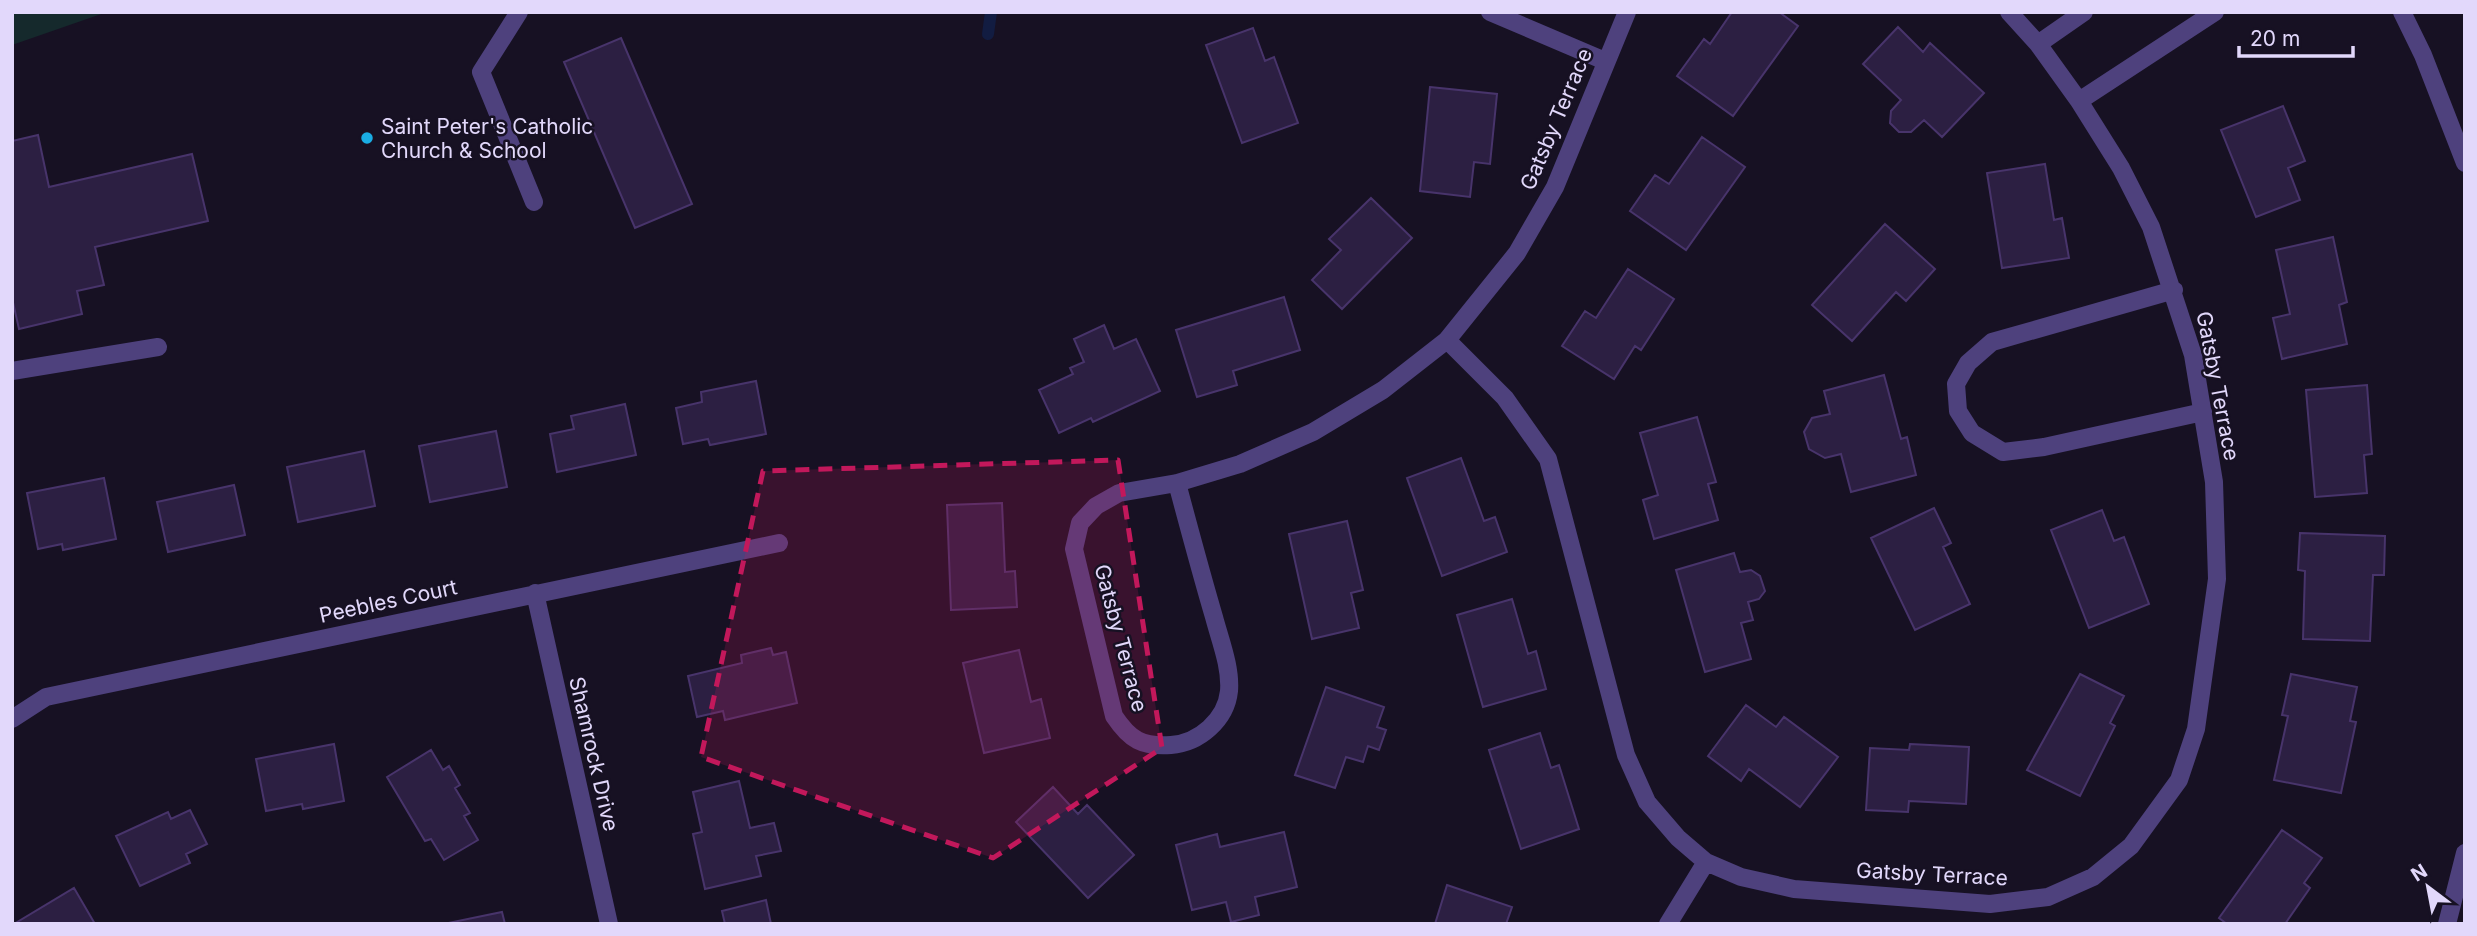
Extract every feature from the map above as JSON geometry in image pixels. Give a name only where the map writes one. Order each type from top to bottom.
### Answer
[{"type":"street","points":[[519,12],[481,72],[534,202]]},
{"type":"street","points":[[1490,12],[1605,61]]},
{"type":"street","name":"Gatsby Terrace","points":[[1177,483],[1225,658],[1229,692],[1220,715],[1205,733],[1185,744],[1156,746],[1128,737],[1114,716],[1074,549],[1080,523],[1096,506],[1119,493],[1177,483],[1240,464],[1313,432],[1383,390],[1447,340],[1517,253],[1555,187],[1627,12]]},
{"type":"street","name":"Gatsby Terrace","points":[[1447,340],[1505,397],[1548,459],[1626,755],[1647,802],[1678,838],[1706,862],[1741,877],[1794,889],[1990,904],[2048,897],[2093,877],[2132,846],[2179,780],[2196,729],[2217,579],[2214,482],[2193,355],[2174,289],[2139,204],[2121,168],[2079,102],[2038,44],[2009,12]]},
{"type":"street","points":[[2038,44],[2084,12]]},
{"type":"street","points":[[2079,102],[2215,12]]},
{"type":"street","points":[[2402,12],[2423,55],[2465,163]]},
{"type":"street","points":[[2174,289],[1992,342],[1968,363],[1956,384],[1958,411],[1972,433],[2003,452],[2044,447],[2203,412]]},
{"type":"street","points":[[12,370],[158,346]]},
{"type":"street","name":"Peebles Court","points":[[12,719],[46,697],[779,543]]},
{"type":"street","name":"Shamrock Drive","points":[[535,593],[609,924]]},
{"type":"street","points":[[2447,924],[2465,853]]},
{"type":"street","points":[[1668,924],[1706,862]]},
{"type":"highlighted area","points":[[1118,460],[1162,748],[993,858],[701,757],[763,471]]},
{"type":"green space","points":[[12,12],[107,12],[12,45]]},
{"type":"building","points":[[1732,12],[1779,12],[1798,26],[1733,116],[1677,76],[1704,39],[1710,44]]},
{"type":"building","points":[[1898,27],[1923,52],[1930,43],[1984,93],[1942,137],[1924,120],[1911,132],[1899,132],[1890,123],[1891,111],[1901,100],[1863,64]]},
{"type":"building","points":[[1253,28],[1265,61],[1274,57],[1298,123],[1242,143],[1206,45]]},
{"type":"building","points":[[621,38],[692,204],[635,228],[564,62]]},
{"type":"building","points":[[1430,87],[1497,94],[1490,164],[1474,162],[1470,197],[1420,191]]},
{"type":"building","points":[[2283,106],[2305,161],[2288,168],[2300,200],[2256,217],[2221,130]]},
{"type":"building","points":[[38,135],[49,187],[192,154],[208,221],[95,247],[104,285],[77,291],[82,314],[19,329],[12,298],[12,141]]},
{"type":"building","points":[[1702,137],[1745,167],[1686,250],[1630,211],[1655,175],[1669,184]]},
{"type":"building","points":[[2045,164],[2054,220],[2062,218],[2069,258],[2002,268],[1987,173]]},
{"type":"building","points":[[1371,198],[1412,238],[1342,309],[1312,280],[1341,250],[1329,239]]},
{"type":"building","points":[[1885,224],[1935,269],[1906,301],[1896,292],[1852,341],[1812,305]]},
{"type":"building","points":[[2333,237],[2347,302],[2339,305],[2347,344],[2282,359],[2273,318],[2290,314],[2276,250]]},
{"type":"building","points":[[1628,269],[1674,299],[1641,350],[1635,346],[1614,379],[1562,346],[1585,311],[1596,318]]},
{"type":"building","points":[[1284,297],[1300,350],[1233,371],[1237,385],[1197,397],[1176,330]]},
{"type":"building","points":[[1104,325],[1114,349],[1136,339],[1160,391],[1093,422],[1091,418],[1059,433],[1039,390],[1073,374],[1070,368],[1084,362],[1074,339]]},
{"type":"building","points":[[1884,375],[1901,439],[1907,437],[1916,475],[1851,492],[1841,454],[1825,458],[1809,449],[1804,432],[1812,418],[1830,414],[1824,391]]},
{"type":"building","points":[[756,381],[766,434],[710,445],[708,439],[683,444],[676,408],[702,402],[701,392]]},
{"type":"building","points":[[2367,385],[2372,454],[2364,455],[2367,493],[2315,497],[2306,390]]},
{"type":"building","points":[[625,404],[636,455],[557,472],[550,434],[574,429],[571,416]]},
{"type":"building","points":[[1697,417],[1716,482],[1708,484],[1718,520],[1654,539],[1643,500],[1658,495],[1640,433]]},
{"type":"building","points":[[496,431],[507,487],[430,502],[419,446]]},
{"type":"building","points":[[364,451],[375,506],[298,522],[287,467]]},
{"type":"building","points":[[1461,458],[1484,521],[1495,517],[1507,552],[1442,576],[1407,478]]},
{"type":"building","points":[[104,478],[116,539],[63,550],[62,544],[38,549],[27,493]]},
{"type":"building","points":[[234,485],[245,535],[168,552],[157,502]]},
{"type":"building","points":[[1002,503],[1005,572],[1015,571],[1017,607],[951,610],[947,505]]},
{"type":"building","points":[[1934,508],[1951,543],[1943,547],[1970,604],[1915,630],[1871,538]]},
{"type":"building","points":[[2102,510],[2114,541],[2124,537],[2149,604],[2089,628],[2051,530]]},
{"type":"building","points":[[1347,521],[1363,590],[1351,593],[1359,628],[1312,639],[1289,534]]},
{"type":"building","points":[[2300,533],[2385,536],[2384,575],[2373,575],[2370,641],[2303,639],[2305,571],[2298,570]]},
{"type":"building","points":[[1734,553],[1740,572],[1751,570],[1760,576],[1765,591],[1759,599],[1748,602],[1753,620],[1741,623],[1751,659],[1705,672],[1676,570]]},
{"type":"building","points":[[1512,599],[1528,654],[1536,651],[1546,689],[1483,707],[1457,615]]},
{"type":"building","points":[[771,648],[773,655],[786,652],[797,703],[725,720],[723,711],[697,717],[688,676],[742,663],[741,655]]},
{"type":"building","points":[[1019,650],[1031,702],[1041,699],[1050,738],[984,753],[963,663]]},
{"type":"building","points":[[2080,674],[2124,696],[2110,723],[2115,726],[2080,796],[2027,770]]},
{"type":"building","points":[[2291,674],[2357,687],[2350,721],[2356,722],[2341,793],[2274,780],[2288,716],[2282,715]]},
{"type":"building","points":[[1326,687],[1384,707],[1377,727],[1386,730],[1379,750],[1368,746],[1363,762],[1346,757],[1335,788],[1295,775]]},
{"type":"building","points":[[1746,705],[1776,727],[1784,717],[1838,757],[1800,807],[1749,769],[1741,781],[1708,756]]},
{"type":"building","points":[[1540,733],[1551,768],[1559,765],[1579,829],[1521,849],[1489,750]]},
{"type":"building","points":[[334,744],[344,801],[303,809],[302,804],[266,811],[256,759]]},
{"type":"building","points":[[1910,744],[1969,747],[1966,804],[1909,801],[1908,812],[1866,810],[1870,748],[1909,750]]},
{"type":"building","points":[[431,750],[443,770],[449,766],[460,785],[455,788],[470,813],[464,816],[478,840],[444,860],[431,839],[425,841],[387,777]]},
{"type":"building","points":[[739,781],[750,828],[774,823],[781,851],[756,856],[761,876],[705,889],[693,834],[702,832],[693,792]]},
{"type":"building","points":[[1053,787],[1078,814],[1087,805],[1134,855],[1088,898],[1016,822]]},
{"type":"building","points":[[190,810],[207,844],[186,854],[190,863],[140,886],[116,836],[168,812],[171,819]]},
{"type":"building","points":[[2282,830],[2322,858],[2304,883],[2310,888],[2285,924],[2227,924],[2219,918]]},
{"type":"building","points":[[1284,832],[1297,887],[1255,897],[1259,915],[1231,922],[1226,902],[1192,910],[1176,845],[1217,834],[1220,847]]},
{"type":"building","points":[[1447,885],[1512,907],[1506,924],[1435,924]]},
{"type":"building","points":[[74,888],[95,924],[14,924]]},
{"type":"building","points":[[766,900],[771,924],[725,924],[722,911]]},
{"type":"building","points":[[502,912],[505,924],[448,924],[448,923]]},
{"type":"waterway","points":[[988,34],[991,12]]},
{"type":"place","name":"Saint Peter's Catholic Church & School","points":[[367,138]]}]
